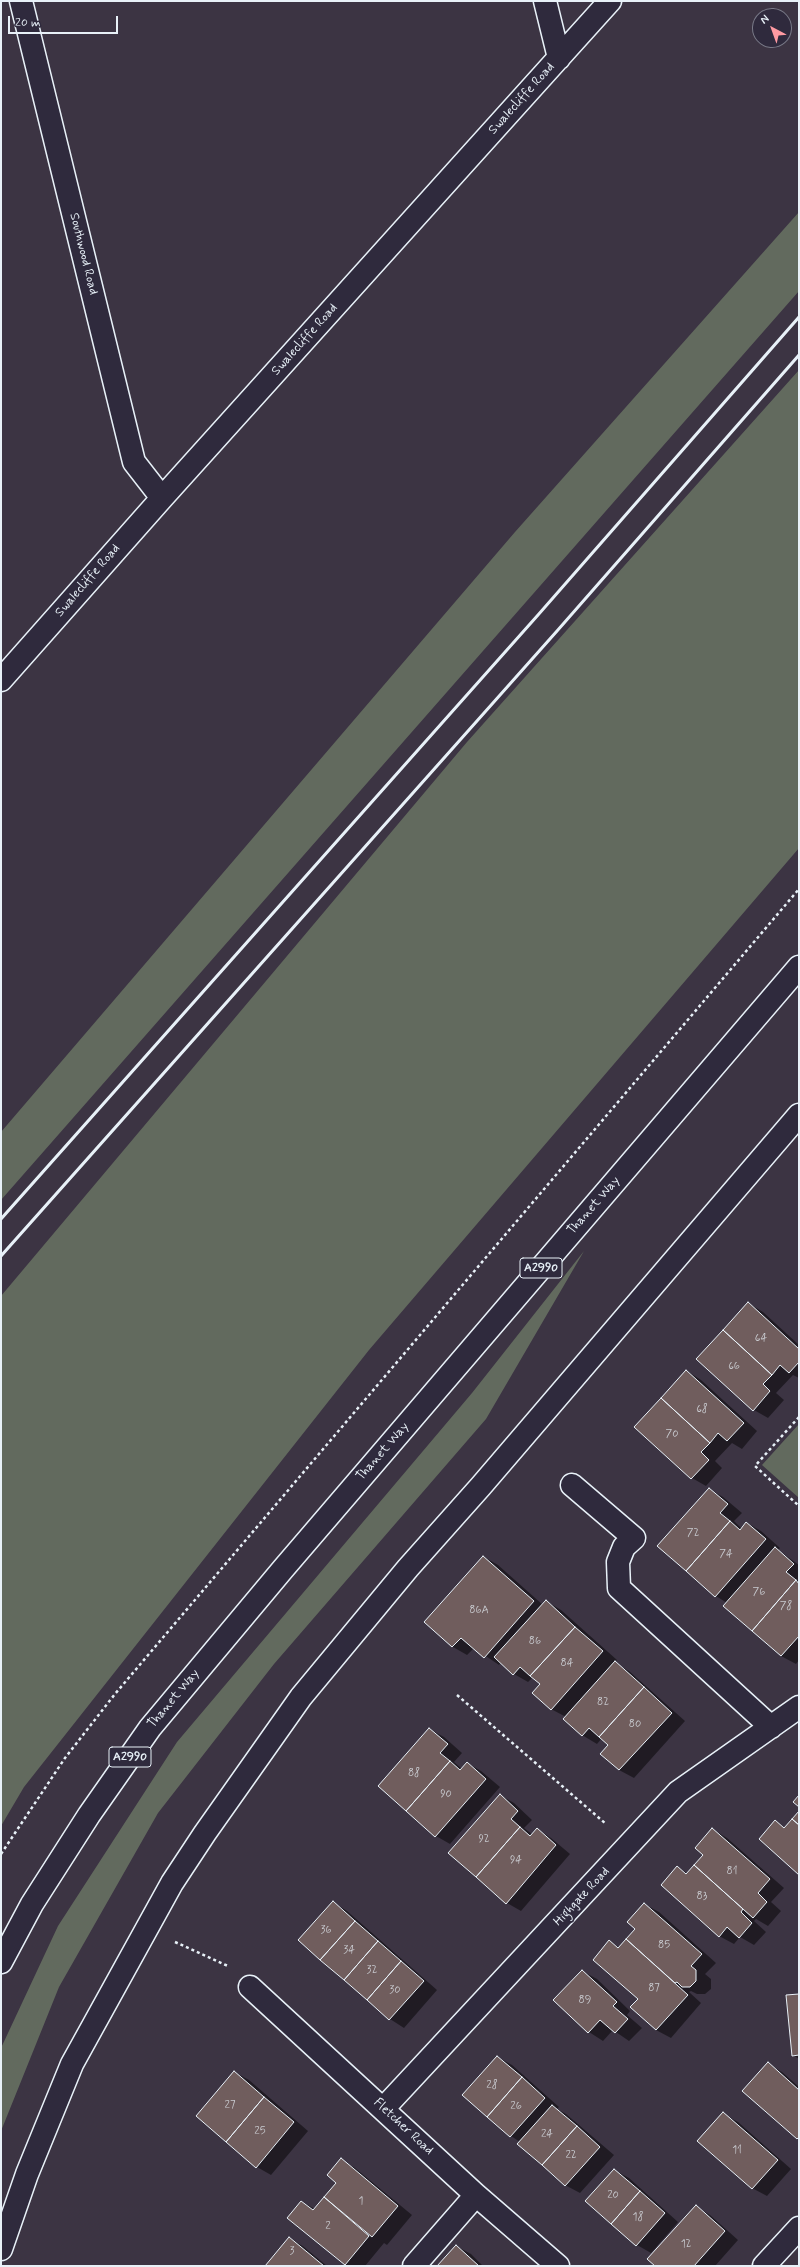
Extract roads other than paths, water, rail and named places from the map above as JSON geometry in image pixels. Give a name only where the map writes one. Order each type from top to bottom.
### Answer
[{"type":"street","name":"Southwood Road","points":[[22,1],[134,462],[162,498]]},
{"type":"street","points":[[545,1],[559,58]]},
{"type":"street","name":"Swalecliffe Road","points":[[1,680],[162,498],[610,1]]},
{"type":"street","name":"Thanet Way","points":[[1,1962],[32,1904],[89,1815],[150,1728],[304,1545],[799,967]]},
{"type":"street","points":[[1,2250],[26,2174],[72,2064],[172,1883],[205,1833],[301,1697],[408,1568],[486,1480],[799,1115]]},
{"type":"street","points":[[572,1485],[634,1538],[624,1547],[618,1562],[619,1588],[771,1726]]},
{"type":"street","name":"Highgate Road","points":[[383,2109],[678,1792],[799,1707]]},
{"type":"street","name":"Fletcher Road","points":[[250,1987],[476,2195],[558,2266]]},
{"type":"street","points":[[414,2266],[476,2195]]},
{"type":"street","points":[[764,2266],[799,2228]]},
{"type":"railway","points":[[1,1219],[538,615],[799,317]]},
{"type":"railway","points":[[1,1256],[557,631],[799,355]]}]
